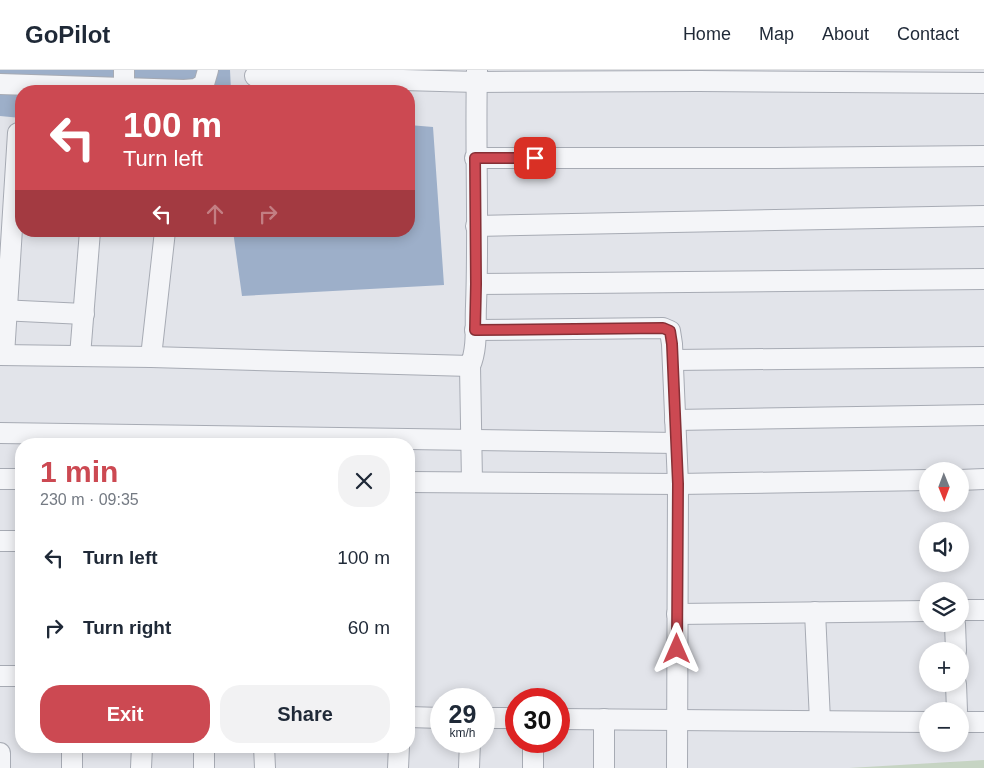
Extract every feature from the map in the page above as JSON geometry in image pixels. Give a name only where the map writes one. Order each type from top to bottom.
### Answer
[{"type":"street","points":[[202,85],[208,70]]},
{"type":"street","points":[[255,76],[477,76],[698,81],[984,82]]},
{"type":"street","points":[[472,482],[470,366],[475,349],[477,76]]},
{"type":"street","points":[[0,84],[124,79],[157,85]]},
{"type":"street","points":[[475,158],[984,156]]},
{"type":"street","points":[[15,168],[3,310],[2,355],[151,356],[470,366]]},
{"type":"street","points":[[476,226],[984,216]]},
{"type":"street","points":[[80,356],[90,237]]},
{"type":"street","points":[[151,356],[164,237]]},
{"type":"street","points":[[476,284],[984,279]]},
{"type":"street","points":[[3,310],[84,314]]},
{"type":"street","points":[[475,330],[663,328],[670,331],[678,484],[677,768]]},
{"type":"street","points":[[673,360],[984,357]]},
{"type":"street","points":[[675,420],[984,415]]},
{"type":"street","points":[[0,434],[144,434],[331,438]]},
{"type":"street","points":[[415,440],[676,443]]},
{"type":"street","points":[[0,479],[15,479]]},
{"type":"street","points":[[969,480],[984,479]]},
{"type":"street","points":[[415,482],[678,484],[919,480]]},
{"type":"street","points":[[0,541],[15,541]]},
{"type":"street","points":[[969,610],[984,610]]},
{"type":"street","points":[[678,614],[919,611]]},
{"type":"street","points":[[815,612],[820,721]]},
{"type":"street","points":[[0,676],[15,676]]},
{"type":"street","points":[[415,717],[430,718]]},
{"type":"street","points":[[570,719],[919,722]]},
{"type":"street","points":[[604,719],[604,768]]},
{"type":"street","points":[[969,722],[984,722]]},
{"type":"street","points":[[72,753],[72,768]]},
{"type":"street","points":[[141,768],[142,753]]},
{"type":"street","points":[[204,753],[204,768]]},
{"type":"street","points":[[264,753],[265,768]]},
{"type":"street","points":[[398,768],[399,753]]},
{"type":"street","points":[[469,768],[470,753]]},
{"type":"street","points":[[533,753],[533,768]]},
{"type":"street","points":[[0,754],[0,768]]},
{"type":"green space","points":[[984,760],[984,768],[849,768]]},
{"type":"water","points":[[0,70],[230,70],[231,85],[15,85],[15,117],[0,116]]},
{"type":"water","points":[[415,126],[433,127],[444,285],[242,296],[234,237],[415,237]]},
{"type":"route","points":[[535,158],[475,158],[475,330],[663,328],[670,331],[672,337],[678,484],[677,649]]}]
